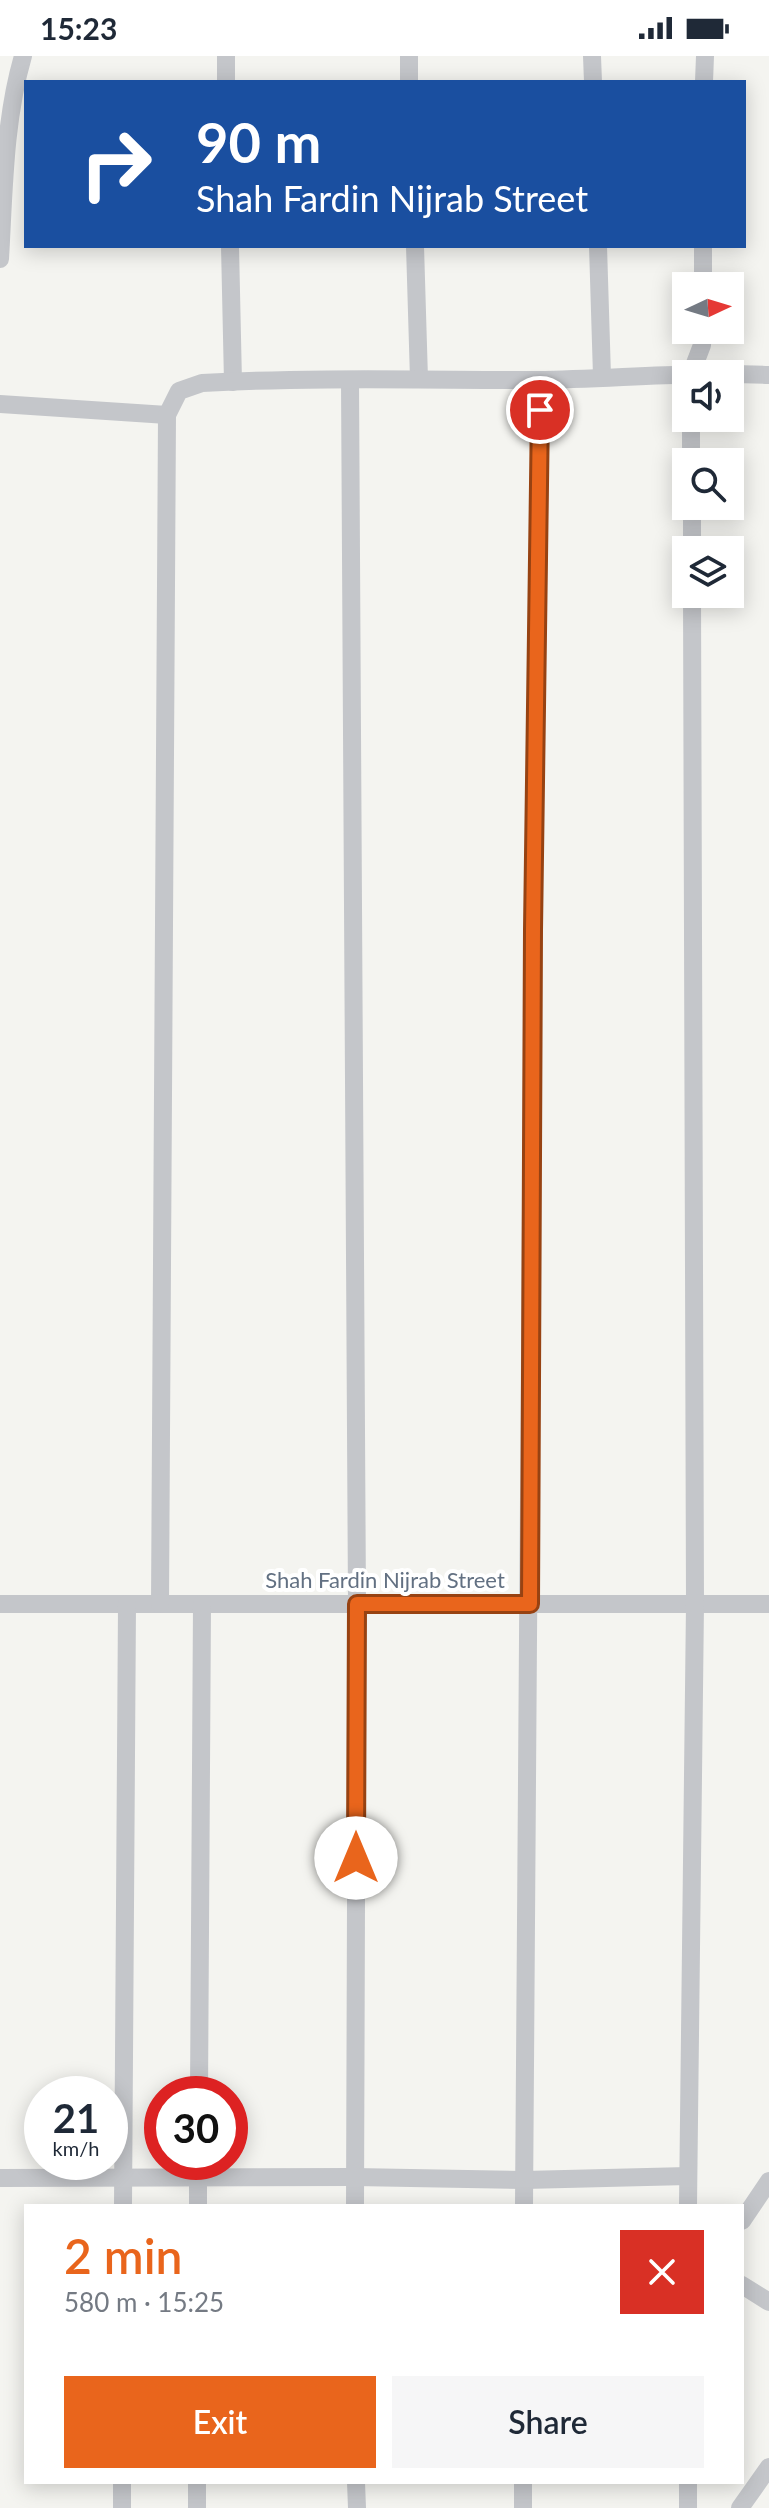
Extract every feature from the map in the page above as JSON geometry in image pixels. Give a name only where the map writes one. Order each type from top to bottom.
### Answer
[{"type":"street","points":[[0,259],[7,145],[23,56]]},
{"type":"street","points":[[226,56],[226,80]]},
{"type":"street","points":[[409,56],[409,80]]},
{"type":"street","points":[[592,56],[593,80]]},
{"type":"street","points":[[704,80],[705,56]]},
{"type":"street","points":[[230,248],[233,382]]},
{"type":"street","points":[[415,248],[419,379]]},
{"type":"street","points":[[598,248],[602,376]]},
{"type":"street","points":[[703,248],[703,272]]},
{"type":"street","points":[[160,1604],[167,415],[179,391],[202,383],[541,380],[672,374]]},
{"type":"street","points":[[744,374],[769,375]]},
{"type":"street","points":[[524,2204],[533,945],[541,380]]},
{"type":"street","points":[[350,381],[357,1604],[355,2204]]},
{"type":"street","points":[[0,404],[167,415]]},
{"type":"street","points":[[688,2204],[695,1604],[692,608]]},
{"type":"street","name":"Shah Fardin Nijrab Street","points":[[0,1604],[769,1604]]},
{"type":"street","points":[[124,2076],[127,1604]]},
{"type":"street","points":[[199,2076],[202,1604]]},
{"type":"street","points":[[248,2172],[524,2180],[688,2176]]},
{"type":"street","points":[[0,2178],[24,2178]]},
{"type":"street","points":[[123,2180],[123,2204]]},
{"type":"street","points":[[198,2180],[198,2204]]},
{"type":"street","points":[[744,2218],[769,2181]]},
{"type":"street","points":[[744,2286],[769,2302]]},
{"type":"street","points":[[740,2508],[769,2467]]},
{"type":"street","points":[[122,2484],[122,2508]]},
{"type":"street","points":[[197,2484],[197,2508]]},
{"type":"street","points":[[356,2484],[357,2508]]},
{"type":"street","points":[[523,2484],[523,2508]]},
{"type":"street","points":[[688,2484],[688,2508]]},
{"type":"route","points":[[356,1858],[357,1604],[530,1604],[533,930],[540,410]]}]
